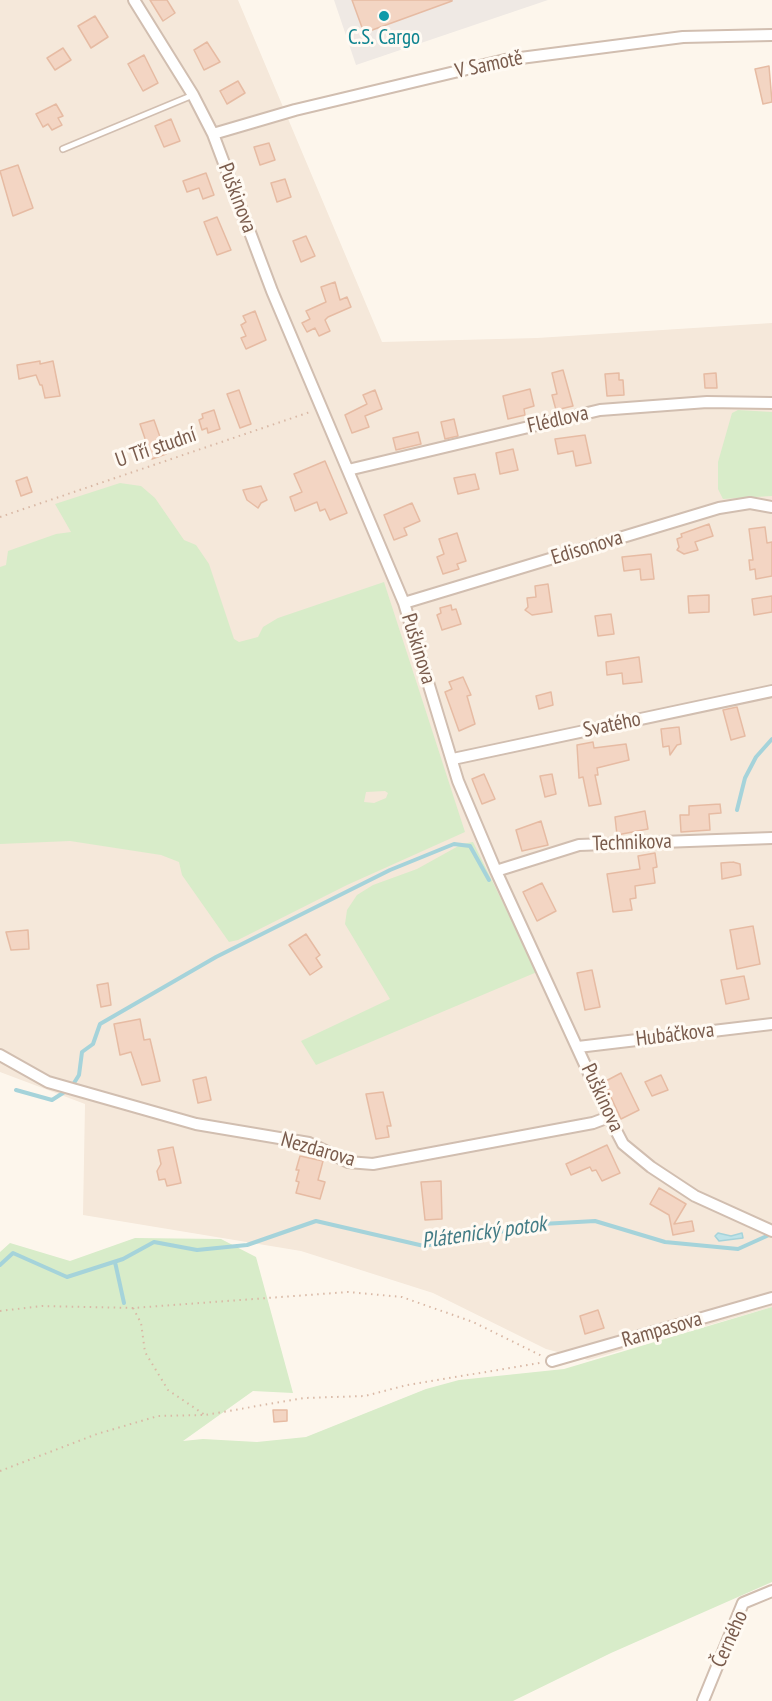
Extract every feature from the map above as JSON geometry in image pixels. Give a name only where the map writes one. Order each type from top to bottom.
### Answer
[{"type":"street","name":"Puškinova","points":[[134,0],[193,95],[213,134],[272,291],[404,603],[458,781],[496,871],[609,1117],[623,1144],[651,1167],[695,1196],[772,1231]]},
{"type":"street","name":"V Samotě","points":[[213,134],[295,110],[505,60],[683,37],[772,35]]},
{"type":"street","name":"Flédlova","points":[[348,470],[600,410],[706,402],[772,403]]},
{"type":"street","name":"Edisonova","points":[[404,603],[719,508],[750,503],[772,507]]},
{"type":"street","name":"Svatého","points":[[453,759],[772,691]]},
{"type":"street","name":"Technikova","points":[[496,871],[579,845],[772,838]]},
{"type":"street","name":"Hubáčkova","points":[[578,1047],[772,1024]]},
{"type":"street","name":"Nezdarova","points":[[0,1055],[48,1082],[196,1124],[309,1143],[348,1162],[373,1164],[593,1123],[609,1117]]},
{"type":"street","name":"Rampasova","points":[[552,1361],[772,1298]]},
{"type":"street","name":"Černého","points":[[703,1701],[743,1603],[772,1591]]},
{"type":"lane","points":[[63,149],[193,95]]},
{"type":"path","name":"U Tří studní","points":[[0,518],[321,408]]},
{"type":"path","points":[[0,1311],[42,1306],[133,1308],[348,1292],[402,1297],[472,1322],[552,1361]]},
{"type":"path","points":[[133,1308],[141,1323],[145,1352],[168,1390],[205,1415]]},
{"type":"path","points":[[0,1471],[97,1434],[158,1416],[205,1415],[304,1398],[365,1396],[406,1385],[552,1361]]},
{"type":"shaded area","points":[[0,0],[238,0],[382,342],[537,338],[772,323],[772,413],[722,495],[772,496],[772,1307],[588,1360],[546,1349],[433,1293],[301,1251],[83,1215],[85,1104],[0,1072]]},
{"type":"shaded area","points":[[334,0],[548,0],[356,65]]},
{"type":"green space","points":[[738,410],[772,412],[772,496],[723,499],[718,489],[718,462],[732,413]]},
{"type":"green space","points":[[120,483],[141,486],[155,498],[184,540],[196,545],[209,564],[234,639],[239,642],[258,637],[263,627],[278,618],[384,582],[465,832],[347,885],[238,940],[229,942],[182,875],[179,862],[161,855],[70,841],[0,844],[0,567],[6,565],[8,551],[56,534],[71,532],[55,504]],"holes":[[[385,791],[388,793],[386,798],[374,803],[364,802],[366,792]]]},
{"type":"green space","points":[[473,842],[537,972],[316,1065],[301,1041],[390,999],[345,924],[347,910],[357,895],[373,885],[417,869],[462,844]]},
{"type":"green space","points":[[135,1238],[221,1239],[256,1257],[293,1393],[253,1391],[183,1441],[203,1439],[257,1442],[306,1437],[426,1389],[459,1380],[564,1369],[772,1307],[772,1582],[611,1653],[513,1701],[0,1701],[0,1252],[10,1243],[70,1261]]},
{"type":"water","points":[[718,1233],[731,1236],[742,1233],[743,1238],[719,1241],[715,1236]]},
{"type":"building","points":[[150,0],[167,0],[175,13],[163,21]]},
{"type":"building","name":"C.S. Cargo","points":[[352,0],[452,0],[452,1],[364,33]]},
{"type":"building","points":[[95,16],[108,37],[91,48],[78,26]]},
{"type":"building","points":[[207,42],[220,62],[204,70],[194,50]]},
{"type":"building","points":[[63,48],[71,60],[55,70],[47,58]]},
{"type":"building","points":[[144,55],[158,83],[143,91],[128,64]]},
{"type":"building","points":[[769,66],[772,102],[763,104],[755,69]]},
{"type":"building","points":[[238,81],[245,93],[227,104],[220,91]]},
{"type":"building","points":[[56,104],[63,116],[58,118],[62,125],[52,130],[48,124],[43,127],[36,114]]},
{"type":"building","points":[[171,119],[180,141],[164,147],[155,126]]},
{"type":"building","points":[[269,143],[275,160],[260,165],[254,147]]},
{"type":"building","points":[[18,165],[33,208],[13,216],[0,171]]},
{"type":"building","points":[[206,173],[214,195],[203,199],[199,188],[187,192],[183,181]]},
{"type":"building","points":[[285,179],[291,197],[277,202],[271,183]]},
{"type":"building","points":[[217,217],[231,250],[217,255],[204,222]]},
{"type":"building","points":[[306,236],[315,256],[301,262],[293,241]]},
{"type":"building","points":[[335,282],[340,300],[347,297],[351,307],[325,320],[330,331],[319,336],[315,328],[307,332],[302,323],[310,319],[306,311],[326,302],[321,287]]},
{"type":"building","points":[[255,311],[266,340],[246,349],[241,338],[246,336],[241,325],[246,322],[243,316]]},
{"type":"building","points":[[40,361],[40,364],[53,361],[60,396],[45,398],[42,385],[36,375],[19,379],[17,365]]},
{"type":"building","points":[[563,370],[573,406],[556,410],[552,395],[557,394],[552,373]]},
{"type":"building","points":[[619,373],[619,380],[623,380],[624,395],[607,396],[605,374]]},
{"type":"building","points":[[716,373],[717,388],[705,388],[704,374]]},
{"type":"building","points":[[530,389],[534,406],[524,409],[525,415],[508,419],[503,396]]},
{"type":"building","points":[[239,390],[251,424],[240,428],[227,394]]},
{"type":"building","points":[[375,390],[382,409],[365,416],[369,427],[352,433],[345,415],[367,404],[363,395]]},
{"type":"building","points":[[214,410],[220,429],[208,433],[207,428],[202,430],[199,420],[203,418],[202,414]]},
{"type":"building","points":[[454,419],[458,436],[445,439],[441,422]]},
{"type":"building","points":[[154,420],[166,454],[152,459],[140,424]]},
{"type":"building","points":[[418,432],[421,444],[396,450],[393,438]]},
{"type":"building","points":[[585,435],[591,463],[576,466],[573,451],[558,454],[555,439]]},
{"type":"building","points":[[513,449],[518,470],[500,474],[496,453]]},
{"type":"building","points":[[325,461],[347,513],[330,520],[325,509],[320,511],[317,502],[295,511],[290,497],[302,492],[294,474]]},
{"type":"building","points":[[475,474],[479,489],[458,494],[454,478]]},
{"type":"building","points":[[27,477],[32,492],[21,496],[16,481]]},
{"type":"building","points":[[261,486],[267,500],[258,508],[247,500],[243,490]]},
{"type":"building","points":[[412,503],[420,521],[404,528],[407,535],[394,540],[384,515]]},
{"type":"building","points":[[709,524],[713,536],[695,542],[698,550],[684,554],[677,550],[679,547],[677,539],[682,537],[681,534]]},
{"type":"building","points":[[765,527],[767,543],[772,542],[772,576],[756,579],[755,569],[750,570],[749,560],[753,560],[749,529]]},
{"type":"building","points":[[457,533],[466,561],[457,564],[459,569],[443,574],[437,557],[444,554],[439,539]]},
{"type":"building","points":[[651,554],[654,579],[641,580],[640,569],[624,571],[622,557]]},
{"type":"building","points":[[548,584],[552,612],[532,615],[525,610],[528,607],[527,598],[536,597],[535,586]]},
{"type":"building","points":[[709,595],[709,612],[689,613],[688,596]]},
{"type":"building","points":[[772,596],[772,612],[754,615],[752,599]]},
{"type":"building","points":[[451,605],[452,610],[456,609],[461,624],[442,630],[437,615],[441,613],[440,608]]},
{"type":"building","points":[[611,614],[614,634],[598,636],[595,616]]},
{"type":"building","points":[[639,657],[642,682],[623,684],[622,673],[607,675],[606,662]]},
{"type":"building","points":[[463,677],[471,695],[467,696],[475,724],[459,731],[445,692],[452,689],[449,682]]},
{"type":"building","points":[[551,692],[553,705],[539,709],[536,696]]},
{"type":"building","points":[[737,707],[745,736],[731,740],[723,710]]},
{"type":"building","points":[[679,727],[681,744],[677,745],[670,755],[669,746],[663,747],[661,729]]},
{"type":"building","points":[[593,742],[594,748],[626,744],[629,760],[597,768],[598,775],[595,775],[601,804],[589,806],[583,777],[579,778],[577,745]]},
{"type":"building","points":[[484,774],[495,799],[482,804],[472,779]]},
{"type":"building","points":[[552,774],[556,794],[545,797],[540,776]]},
{"type":"building","points":[[720,804],[721,813],[709,814],[710,830],[681,832],[680,815],[689,815],[689,806]]},
{"type":"building","points":[[645,811],[648,829],[617,835],[615,817]]},
{"type":"building","points":[[541,821],[548,845],[522,851],[516,830]]},
{"type":"building","points":[[655,853],[657,867],[653,868],[655,883],[635,886],[636,898],[630,899],[632,910],[613,912],[607,874],[640,869],[638,856]]},
{"type":"building","points":[[721,863],[740,864],[741,875],[722,879]]},
{"type":"building","points":[[542,883],[556,911],[537,921],[523,892]]},
{"type":"building","points":[[753,926],[760,964],[737,969],[730,930]]},
{"type":"building","points":[[28,930],[29,949],[11,950],[6,932]]},
{"type":"building","points":[[306,934],[320,955],[316,958],[322,967],[310,975],[289,945]]},
{"type":"building","points":[[592,970],[600,1007],[585,1010],[577,973]]},
{"type":"building","points":[[744,976],[749,999],[726,1004],[721,980]]},
{"type":"building","points":[[108,983],[111,1005],[101,1007],[97,985]]},
{"type":"building","points":[[140,1019],[144,1040],[150,1039],[160,1081],[142,1085],[131,1052],[120,1055],[114,1024]]},
{"type":"building","points":[[621,1073],[639,1110],[621,1119],[604,1082]]},
{"type":"building","points":[[661,1075],[668,1090],[652,1096],[645,1082]]},
{"type":"building","points":[[206,1077],[211,1100],[198,1103],[193,1080]]},
{"type":"building","points":[[383,1092],[391,1126],[387,1126],[389,1137],[376,1139],[366,1094]]},
{"type":"building","points":[[607,1145],[620,1173],[602,1181],[596,1170],[592,1171],[590,1167],[571,1175],[566,1164]]},
{"type":"building","points":[[173,1147],[181,1183],[167,1186],[165,1179],[159,1180],[157,1171],[161,1164],[158,1150]]},
{"type":"building","points":[[300,1156],[323,1161],[318,1180],[325,1182],[320,1199],[296,1193],[299,1170],[296,1170]]},
{"type":"building","points":[[441,1181],[442,1219],[425,1220],[421,1182]]},
{"type":"building","points":[[659,1188],[686,1204],[674,1224],[692,1221],[694,1231],[673,1235],[669,1215],[650,1204]]},
{"type":"building","points":[[598,1310],[604,1328],[585,1334],[580,1316]]},
{"type":"building","points":[[273,1410],[287,1410],[287,1421],[274,1422]]},
{"type":"waterway","points":[[737,810],[745,778],[756,757],[772,739]]},
{"type":"waterway","points":[[74,1083],[79,1075],[82,1052],[93,1044],[100,1024],[216,957],[390,870],[454,844],[470,846],[489,880]]},
{"type":"waterway","points":[[16,1090],[52,1100],[66,1091]]},
{"type":"waterway","name":"Plátenický potok","points":[[0,1265],[13,1253],[67,1277],[123,1259],[154,1242],[197,1250],[247,1245],[316,1221],[424,1246],[542,1224],[595,1221],[665,1242],[738,1249],[769,1235]]},
{"type":"waterway","points":[[115,1262],[124,1303]]},
{"type":"place","name":"C.S. Cargo","points":[[384,16]]}]
